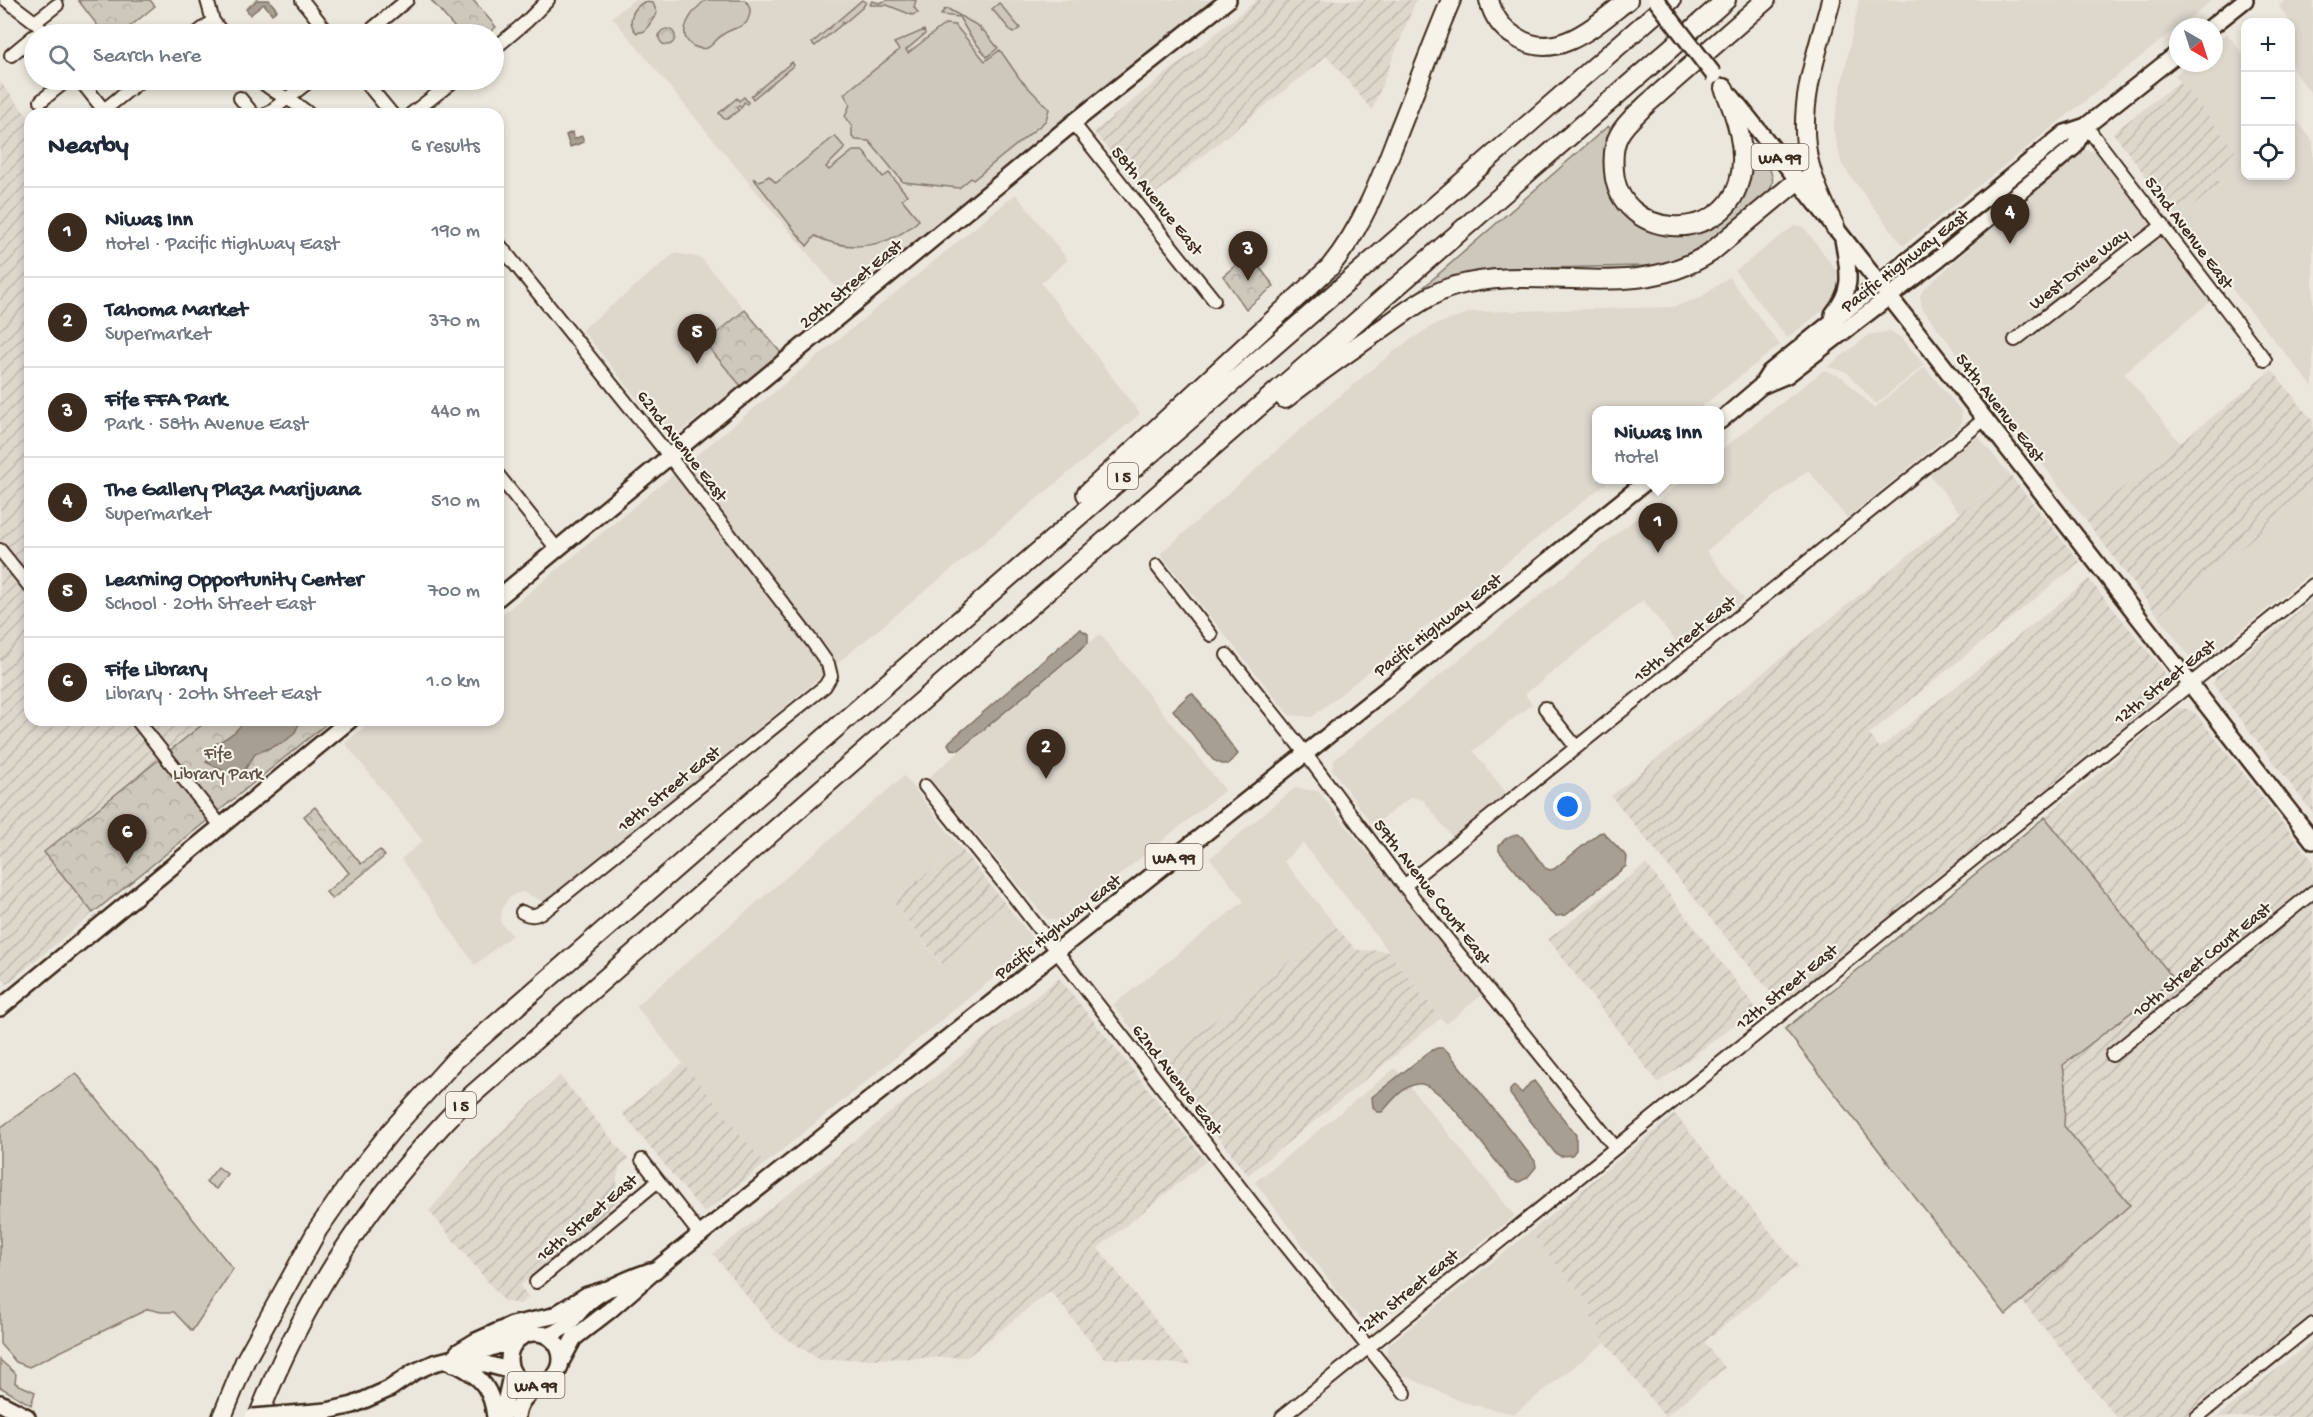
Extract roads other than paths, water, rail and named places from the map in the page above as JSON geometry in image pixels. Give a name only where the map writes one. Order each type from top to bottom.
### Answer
[{"type":"highway","points":[[1031,556],[1081,499],[1330,267],[1342,252],[1362,220],[1378,187],[1450,0]]},
{"type":"highway","points":[[1489,0],[1494,15],[1509,33],[1530,45],[1541,46],[1559,44],[1579,36],[1628,0]]},
{"type":"highway","name":"I 5","points":[[222,1417],[245,1361],[318,1229],[352,1180],[420,1097],[455,1060],[1671,0]]},
{"type":"highway","name":"I 5","points":[[258,1417],[293,1337],[339,1254],[377,1200],[429,1137],[464,1102],[1139,510],[1726,0]]},
{"type":"highway","points":[[1719,81],[1733,107],[1741,144],[1742,170],[1734,195],[1713,216],[1681,228],[1659,225],[1639,215],[1624,200],[1616,184],[1614,156],[1619,135],[1647,104],[1766,0]]},
{"type":"highway","points":[[1831,0],[1808,90],[1805,131],[1812,172],[1839,231]]},
{"type":"highway","points":[[1139,510],[1301,386],[1401,315],[1441,290],[1457,285],[1513,279],[1619,279],[1665,274],[1694,263],[1710,253],[1798,180]]},
{"type":"main road","name":"20th Street East","points":[[504,593],[1073,123],[1228,0]]},
{"type":"main road","name":"54th Avenue East","points":[[1656,0],[1986,418],[2189,684],[2313,841]]},
{"type":"main road","points":[[2222,18],[2244,0]]},
{"type":"main road","name":"Pacific Highway East","points":[[1724,418],[1761,386],[1770,372],[2065,133],[2086,126],[2169,60]]},
{"type":"main road","name":"Pacific Highway East","points":[[1761,386],[1787,375],[1890,297],[2074,147],[2086,126]]},
{"type":"main road","points":[[1817,333],[1843,302],[1849,284],[1839,231]]},
{"type":"main road","name":"Pacific Highway East","points":[[562,1360],[567,1346],[574,1338],[658,1268],[1643,484]]},
{"type":"main road","points":[[0,1008],[343,726]]},
{"type":"main road","name":"Pacific Highway East","points":[[547,1336],[567,1326],[590,1301],[614,1287],[658,1268]]},
{"type":"main road","points":[[450,1361],[485,1336],[512,1325],[553,1316],[587,1295],[614,1287]]},
{"type":"main road","name":"WA 99","points":[[502,1417],[512,1371],[510,1356],[513,1346],[520,1338],[535,1333],[547,1336],[559,1348],[562,1360],[555,1376],[523,1399],[517,1417]]},
{"type":"main road","points":[[253,1417],[327,1411],[363,1401],[390,1389],[414,1372],[520,1338]]},
{"type":"main road","points":[[450,1361],[486,1364],[512,1371]]},
{"type":"main road","points":[[450,1361],[471,1371],[486,1385],[493,1400],[495,1417]]},
{"type":"main road","name":"WA 99","points":[[512,1371],[523,1382],[540,1385]]},
{"type":"main road","points":[[0,1402],[27,1417]]},
{"type":"street","points":[[207,0],[215,24]]},
{"type":"street","points":[[378,24],[407,0]]},
{"type":"street","points":[[306,1],[321,24]]},
{"type":"street","points":[[12,2],[31,24]]},
{"type":"street","points":[[504,41],[531,18],[542,2]]},
{"type":"street","points":[[44,24],[57,5]]},
{"type":"street","points":[[209,24],[213,21]]},
{"type":"street","points":[[11,56],[24,44]]},
{"type":"street","points":[[41,101],[55,90]]},
{"type":"street","points":[[88,90],[102,108]]},
{"type":"street","points":[[110,108],[130,90]]},
{"type":"street","points":[[272,90],[301,108]]},
{"type":"street","points":[[274,108],[298,90]]},
{"type":"street","points":[[372,90],[387,108]]},
{"type":"street","points":[[419,108],[442,90]]},
{"type":"street","points":[[240,98],[248,108]]},
{"type":"street","name":"58th Avenue East","points":[[1073,123],[1214,300]]},
{"type":"street","name":"52nd Avenue East","points":[[2086,126],[2265,360]]},
{"type":"street","name":"West Drive Way","points":[[2015,340],[2163,225]]},
{"type":"street","name":"62nd Avenue East","points":[[504,250],[670,457],[820,652],[828,664],[831,676]]},
{"type":"street","name":"15th Street East","points":[[1404,886],[1986,418]]},
{"type":"street","points":[[504,483],[557,549]]},
{"type":"street","points":[[0,550],[24,580]]},
{"type":"street","points":[[1157,566],[1211,635]]},
{"type":"street","name":"12th Street East","points":[[1282,1417],[2313,585]]},
{"type":"street","name":"59th Avenue Court East","points":[[1227,655],[1305,753],[1404,886],[1615,1147]]},
{"type":"street","name":"18th Street East","points":[[522,912],[529,916],[537,916],[547,909],[825,686],[831,676]]},
{"type":"street","points":[[1545,708],[1576,747]]},
{"type":"street","points":[[141,726],[221,826]]},
{"type":"street","name":"62nd Avenue East","points":[[925,786],[1255,1207],[1405,1393]]},
{"type":"street","name":"10th Street Court East","points":[[2112,1054],[2313,892]]},
{"type":"street","points":[[642,1160],[701,1236]]},
{"type":"street","name":"16th Street East","points":[[536,1281],[658,1180]]},
{"type":"street","points":[[2197,1417],[2313,1324]]},
{"type":"place","name":"The Gallery Plaza Marijuana","points":[[2010,244]]},
{"type":"place","name":"Fife FFA Park","points":[[1248,281]]},
{"type":"place","name":"Learning Opportunity Center","points":[[697,364]]},
{"type":"place","name":"Niwas Inn","points":[[1658,553]]},
{"type":"place","name":"Tahoma Market","points":[[1046,779]]},
{"type":"place","name":"Fife Library","points":[[127,864]]},
{"type":"park label","name":"Fife Library Park","points":[[218,762]]}]
